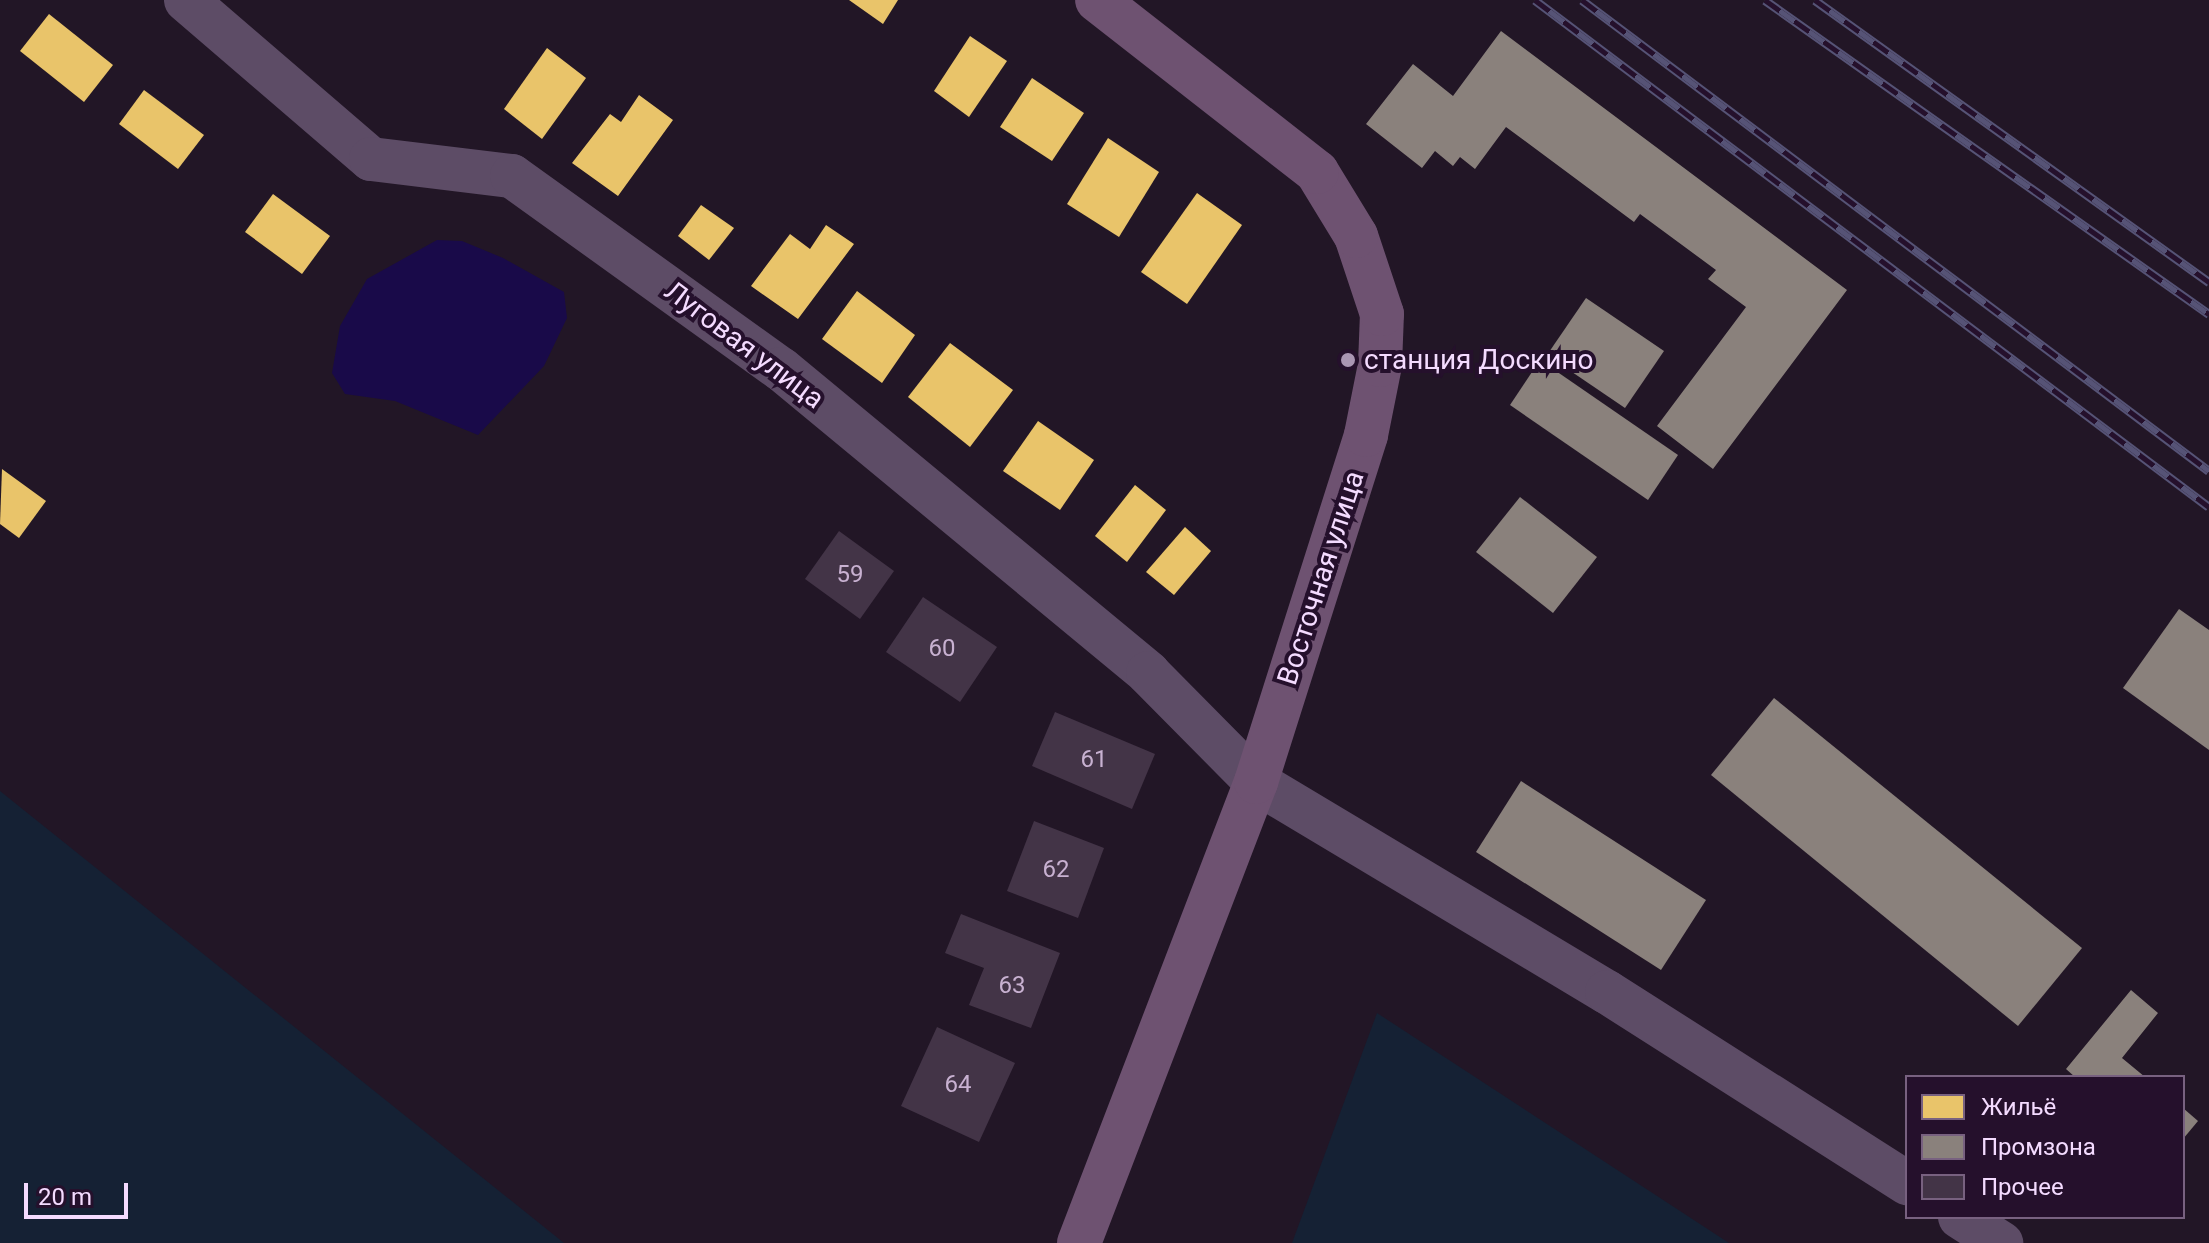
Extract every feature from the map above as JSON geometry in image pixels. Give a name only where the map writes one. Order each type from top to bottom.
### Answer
[{"type":"main road","name":"Восточная улица","points":[[1079,1243],[1256,782],[1366,435],[1380,365],[1382,314],[1356,236],[1317,172],[1097,0]]},
{"type":"street","name":"Луговая улица","points":[[186,0],[371,159],[512,176],[781,369],[1148,673],[1256,782],[1607,992],[1905,1182]]},
{"type":"street","points":[[1963,1219],[2001,1243]]},
{"type":"shaded area","points":[[437,240],[462,241],[503,258],[564,292],[567,318],[544,366],[478,435],[395,401],[345,394],[332,373],[340,326],[367,279]]},
{"type":"shaded area","points":[[0,791],[564,1243],[0,1243]]},
{"type":"shaded area","points":[[1377,1013],[1729,1243],[1292,1243]]},
{"type":"building: Жильё","points":[[849,0],[898,0],[883,24]]},
{"type":"building: Жильё","points":[[49,14],[113,65],[84,102],[20,51]]},
{"type":"building: Жильё","points":[[970,36],[1007,61],[969,117],[934,91]]},
{"type":"building: Жильё","points":[[547,48],[586,78],[542,139],[504,109]]},
{"type":"building: Жильё","points":[[1032,78],[1084,113],[1052,161],[1000,127]]},
{"type":"building: Жильё","points":[[144,90],[204,135],[178,169],[119,124]]},
{"type":"building: Жильё","points":[[639,95],[673,120],[618,196],[572,163],[610,114],[621,122]]},
{"type":"building: Жильё","points":[[1108,138],[1159,172],[1119,237],[1067,204]]},
{"type":"building: Жильё","points":[[1197,193],[1242,225],[1187,304],[1141,272]]},
{"type":"building: Жильё","points":[[273,194],[330,236],[302,274],[245,232]]},
{"type":"building: Жильё","points":[[701,205],[734,228],[709,260],[678,236]]},
{"type":"building: Жильё","points":[[826,225],[854,244],[798,319],[751,286],[790,234],[810,249]]},
{"type":"building: Жильё","points":[[857,291],[915,335],[882,383],[822,339]]},
{"type":"building: Жильё","points":[[950,343],[1013,390],[970,447],[908,397]]},
{"type":"building: Жильё","points":[[1038,421],[1094,460],[1060,510],[1003,471]]},
{"type":"building: Жильё","points":[[2,469],[46,501],[19,538],[0,524]]},
{"type":"building: Жильё","points":[[1135,485],[1166,510],[1127,562],[1095,536]]},
{"type":"building: Жильё","points":[[1185,527],[1211,551],[1174,595],[1146,572]]},
{"type":"building: Промзона","points":[[1501,31],[1847,290],[1713,469],[1657,426],[1746,307],[1708,279],[1716,270],[1640,214],[1634,222],[1506,127],[1475,169],[1460,157],[1453,166],[1435,151],[1422,168],[1366,124],[1413,64],[1453,96]]},
{"type":"building: Промзона","points":[[1586,298],[1664,351],[1625,408],[1547,355]]},
{"type":"building: Промзона","points":[[1540,360],[1678,455],[1648,500],[1510,405]]},
{"type":"building: Промзона","points":[[1520,497],[1597,557],[1553,613],[1476,552]]},
{"type":"building: Промзона","points":[[2179,609],[2209,630],[2209,750],[2123,688]]},
{"type":"building: Промзона","points":[[1774,698],[2082,948],[2018,1026],[1711,775]]},
{"type":"building: Промзона","points":[[1521,781],[1706,900],[1661,970],[1476,852]]},
{"type":"building: Промзона","points":[[2131,990],[2158,1013],[2122,1058],[2143,1075],[2073,1075],[2066,1069]]},
{"type":"building: Промзона","points":[[2185,1110],[2198,1121],[2185,1137]]},
{"type":"building: Прочее","points":[[839,531],[894,571],[860,619],[805,579]]},
{"type":"building: Прочее","points":[[923,597],[997,647],[960,702],[886,652]]},
{"type":"building: Прочее","points":[[1055,712],[1155,754],[1132,809],[1032,766]]},
{"type":"building: Прочее","points":[[1034,821],[1104,848],[1078,918],[1007,891]]},
{"type":"building: Прочее","points":[[961,914],[1060,953],[1031,1028],[969,1005],[984,968],[945,953]]},
{"type":"building: Прочее","points":[[937,1027],[1015,1063],[979,1142],[901,1106]]},
{"type":"railway","points":[[1535,0],[2209,507]]},
{"type":"railway","points":[[1582,0],[2209,471]]},
{"type":"railway","points":[[1765,0],[2209,314]]},
{"type":"railway","points":[[1815,0],[2209,282]]},
{"type":"place","name":"станция Доскино","points":[[1348,360]]}]
